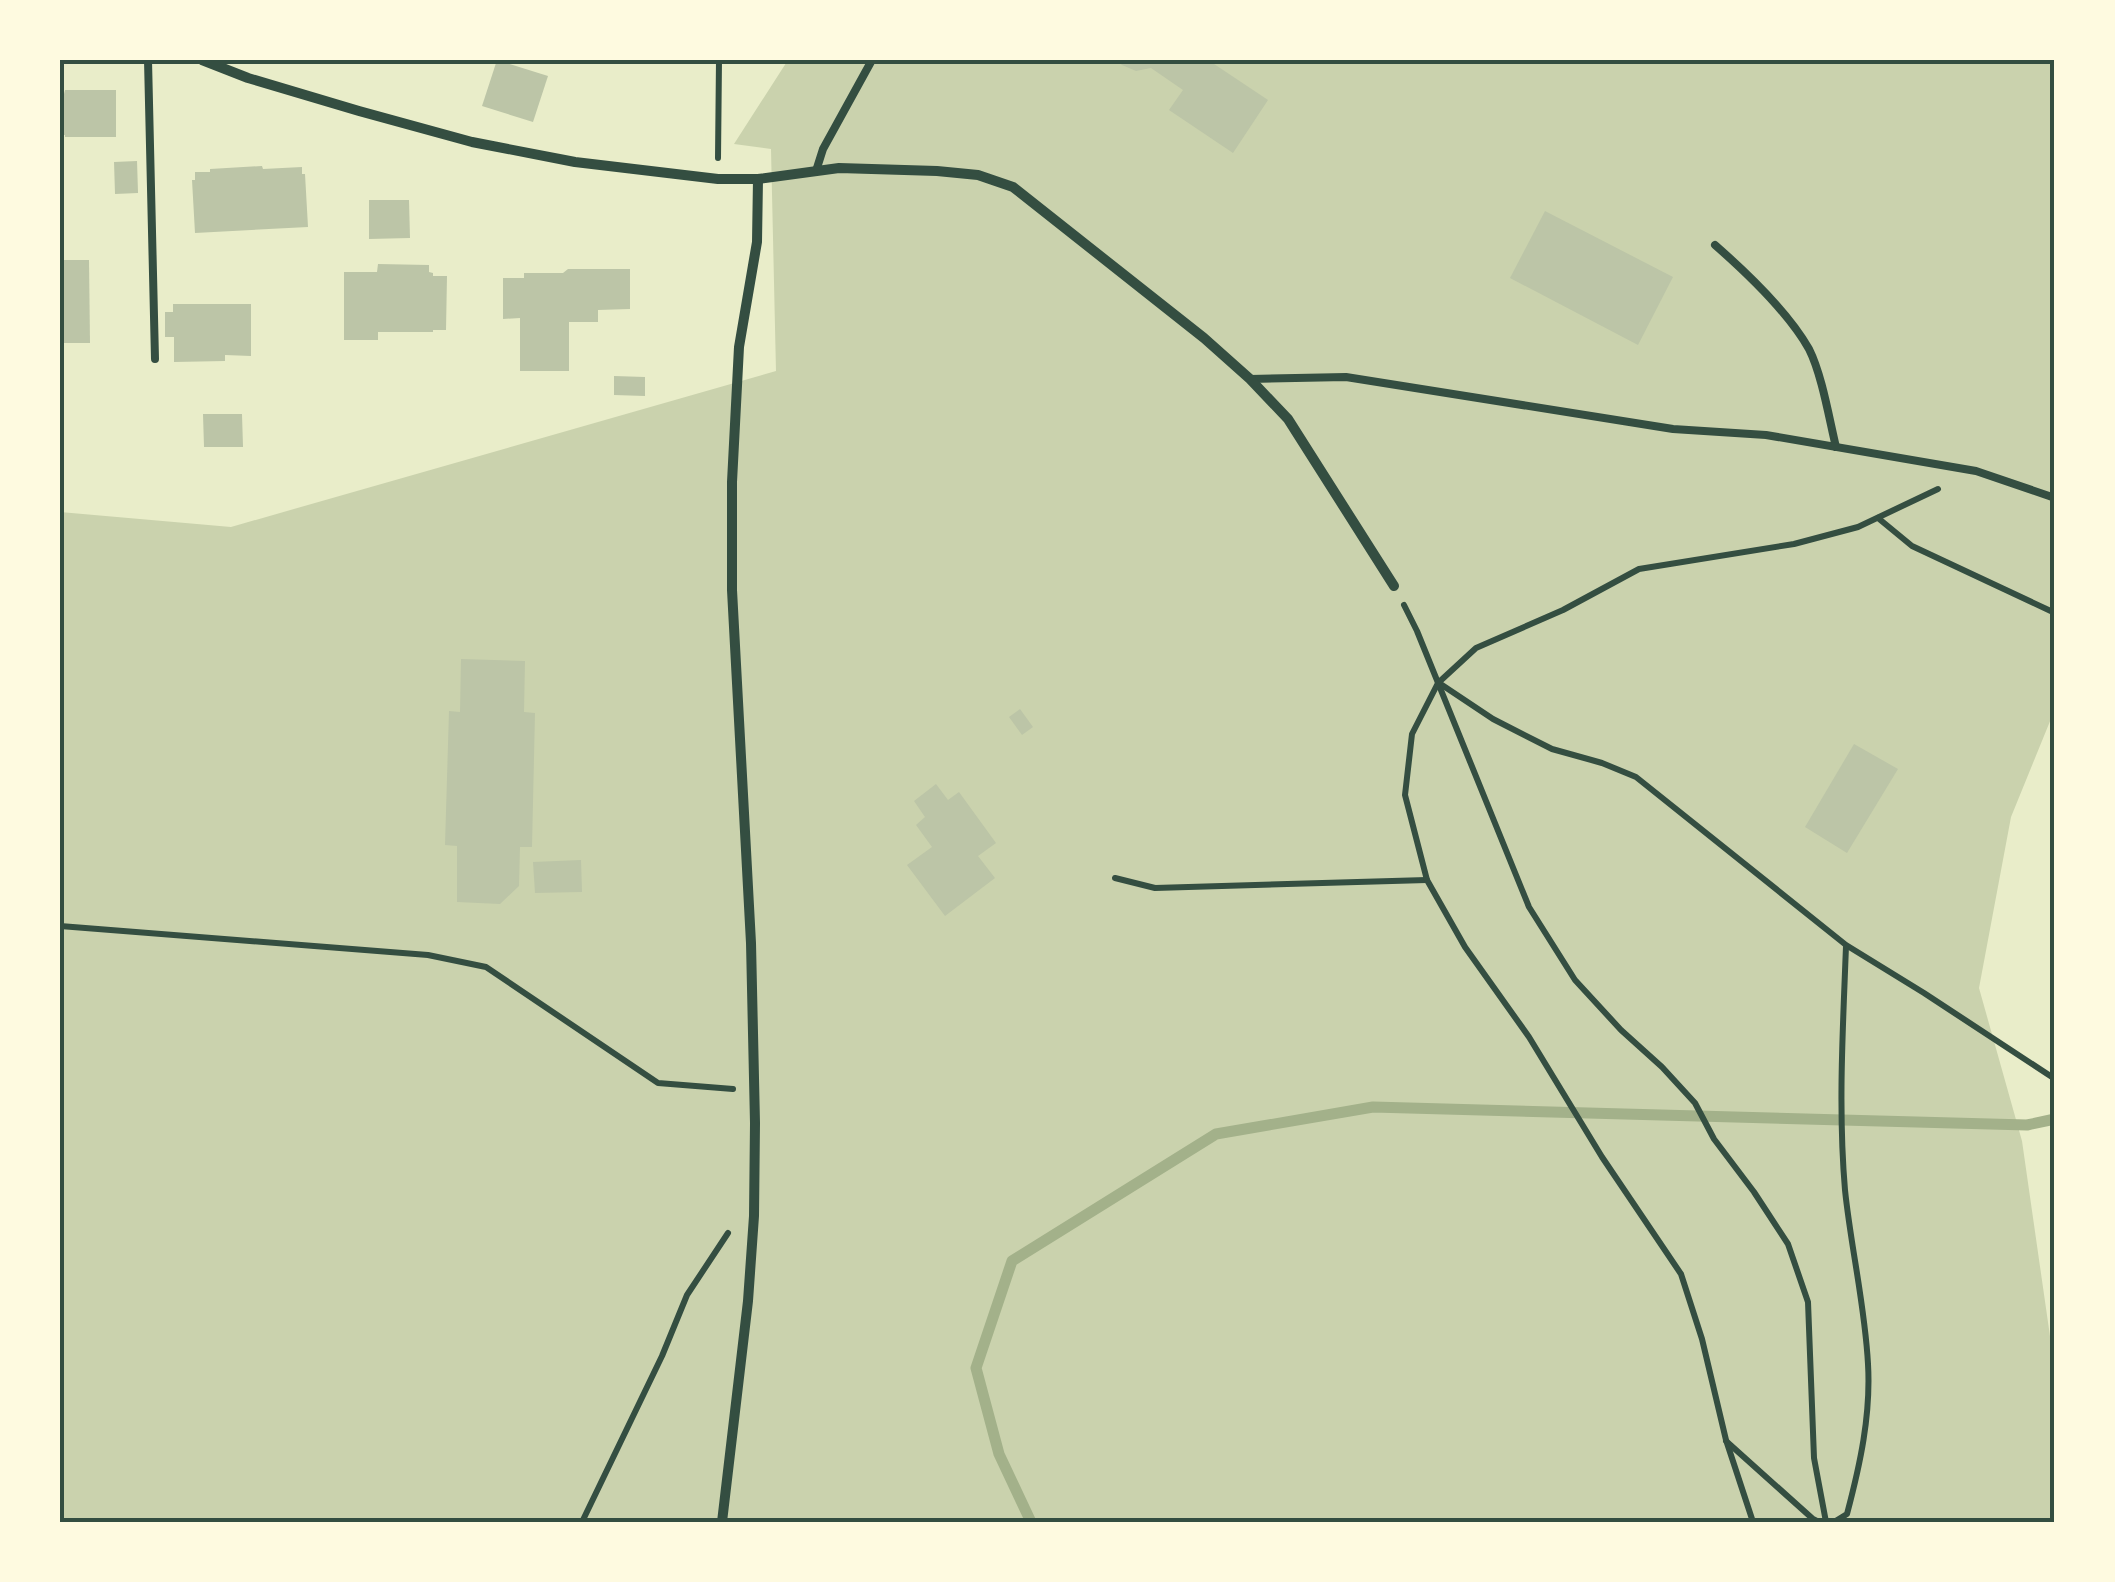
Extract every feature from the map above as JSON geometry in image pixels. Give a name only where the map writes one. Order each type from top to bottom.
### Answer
[{"type":"street","points":[[202,60],[248,78],[472,142],[574,162],[718,179],[758,179],[838,168],[937,171],[978,175],[1013,187],[1250,379],[1288,419],[1394,586]]},
{"type":"street","points":[[722,1522],[754,1216],[751,943],[732,590],[732,482],[739,347],[757,242],[758,179]]},
{"type":"lane","points":[[148,60],[155,359]]},
{"type":"lane","points":[[816,171],[823,149],[872,60]]},
{"type":"lane","points":[[1715,245],[1787,319],[1810,351],[1836,447]]},
{"type":"lane","points":[[1250,379],[1346,377],[1673,429],[1766,434],[1976,471],[2055,498]]},
{"type":"path","points":[[718,179],[719,60]]},
{"type":"path","points":[[1753,1522],[1726,1440],[1702,1338],[1681,1274],[1602,1158],[1529,1037],[1465,946],[1427,880],[1405,795],[1412,734],[1438,683],[1476,648],[1563,610],[1639,569],[1794,544],[1858,527],[1976,471]]},
{"type":"path","points":[[1878,518],[1912,546],[2055,614]]},
{"type":"path","points":[[1394,586],[1417,631],[1529,907],[1575,980],[1695,1103],[1714,1139],[1788,1244],[1808,1302],[1814,1458],[1823,1522],[1812,1519],[1726,1440]]},
{"type":"path","points":[[1438,683],[1552,749],[1602,763],[1636,778],[1846,945],[2055,1079]]},
{"type":"path","points":[[1115,878],[1156,888],[1427,880]]},
{"type":"path","points":[[60,926],[428,955],[486,968],[658,1083],[754,1091]]},
{"type":"path","points":[[1834,1522],[1846,1514],[1860,1466],[1867,1415],[1868,1364],[1845,1188],[1841,1067],[1846,945]]},
{"type":"path","points":[[582,1522],[687,1295],[730,1228],[754,1216]]},
{"type":"green space","points":[[788,60],[2055,60],[2055,709],[2011,817],[1979,988],[2022,1141],[2055,1371],[2055,1522],[60,1522],[60,512],[231,527],[776,371],[771,149],[734,144]]},
{"type":"building","points":[[497,60],[548,76],[533,122],[482,106]]},
{"type":"building","points":[[1117,60],[1208,60],[1268,100],[1233,153],[1169,110],[1183,90],[1151,68],[1136,71]]},
{"type":"building","points":[[65,90],[116,90],[116,137],[60,135],[60,94]]},
{"type":"building","points":[[137,161],[138,193],[115,194],[114,162]]},
{"type":"building","points":[[302,167],[308,227],[195,233],[195,172]]},
{"type":"building","points":[[369,200],[409,200],[410,238],[369,239]]},
{"type":"building","points":[[1545,211],[1673,277],[1638,345],[1510,278]]},
{"type":"building","points":[[60,260],[89,260],[90,343],[60,343]]},
{"type":"building","points":[[378,264],[429,265],[433,276],[447,276],[446,330],[378,332],[378,340],[344,340],[344,272],[377,272]]},
{"type":"building","points":[[568,269],[630,269],[630,309],[598,310],[598,322],[569,322],[569,371],[520,371],[520,318],[503,319],[503,278],[524,278],[524,273],[563,273]]},
{"type":"building","points":[[173,304],[251,304],[251,356],[225,355],[225,361],[174,362],[174,337],[165,337],[165,312],[173,312]]},
{"type":"building","points":[[614,376],[645,377],[645,396],[614,395]]},
{"type":"building","points":[[203,414],[242,414],[243,447],[204,447]]},
{"type":"building","points":[[461,659],[525,661],[524,712],[535,713],[532,847],[520,847],[519,886],[500,904],[457,902],[457,846],[445,845],[449,711],[460,712]]},
{"type":"building","points":[[1020,709],[1033,727],[1022,735],[1009,717]]},
{"type":"building","points":[[1854,744],[1898,769],[1847,853],[1805,827]]},
{"type":"building","points":[[936,784],[948,800],[959,792],[996,843],[978,856],[995,878],[945,916],[907,865],[932,847],[916,825],[925,817],[914,801]]},
{"type":"building","points":[[581,860],[582,892],[535,893],[533,862]]},
{"type":"waterway","points":[[1031,1522],[999,1454],[976,1368],[1012,1261],[1216,1134],[1373,1107],[2027,1125],[2055,1119]]}]
